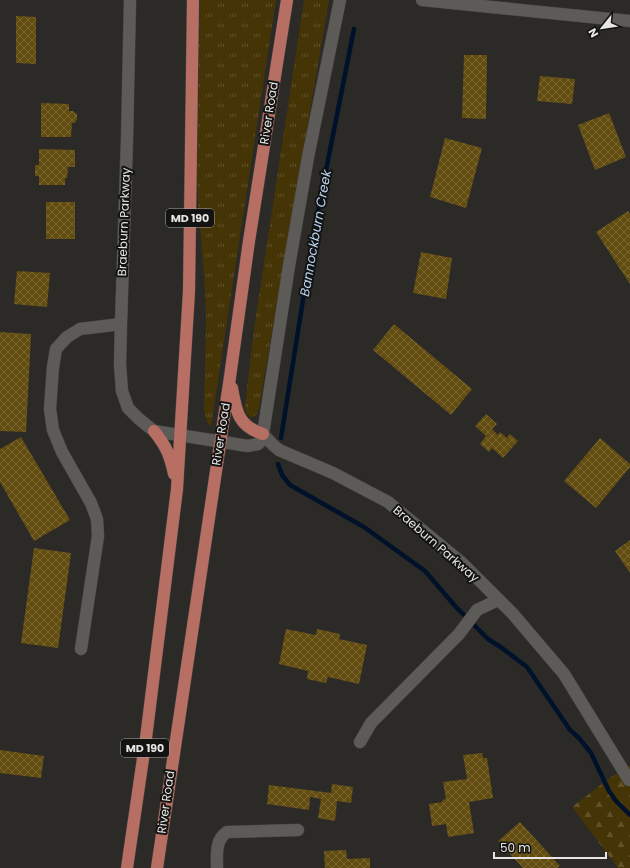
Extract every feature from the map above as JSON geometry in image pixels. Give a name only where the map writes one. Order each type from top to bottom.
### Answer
[{"type":"main road","name":"MD 190","points":[[127,868],[146,738],[177,489],[179,435],[189,291],[193,0]]},
{"type":"main road","name":"River Road","points":[[157,868],[249,242],[287,0]]},
{"type":"main road","points":[[230,377],[235,407],[240,419],[249,428],[263,434]]},
{"type":"main road","points":[[154,431],[164,444],[169,455],[177,489]]},
{"type":"street","name":"Braeburn Parkway","points":[[130,0],[120,364],[122,391],[128,408],[154,431]]},
{"type":"street","points":[[154,431],[248,446],[254,446],[262,440],[288,266],[308,157],[340,0]]},
{"type":"street","points":[[422,0],[630,21]]},
{"type":"street","points":[[81,650],[98,536],[97,520],[91,503],[62,452],[53,430],[50,409],[53,367],[56,350],[67,337],[80,329],[121,324]]},
{"type":"street","name":"Braeburn Parkway","points":[[263,434],[279,450],[333,473],[388,502],[462,563],[513,614],[564,674],[629,780]]},
{"type":"street","points":[[360,742],[371,723],[464,628],[477,610],[498,600]]},
{"type":"street","points":[[217,868],[218,843],[227,832],[298,830]]},
{"type":"green space","points":[[200,0],[276,0],[211,426],[208,424],[204,411],[206,319],[197,177]]},
{"type":"green space","points":[[304,0],[329,0],[259,407],[257,414],[250,417],[246,413],[245,405],[254,329]]},
{"type":"green space","points":[[630,765],[630,868],[618,868],[572,807],[611,777]]},
{"type":"building","points":[[16,16],[36,17],[36,64],[16,63]]},
{"type":"building","points":[[464,55],[487,55],[486,119],[462,118]]},
{"type":"building","points":[[540,76],[575,79],[572,104],[537,101]]},
{"type":"building","points":[[41,103],[69,104],[69,111],[73,111],[77,114],[77,120],[72,123],[71,137],[41,137]]},
{"type":"building","points":[[609,113],[626,157],[595,170],[578,125]]},
{"type":"building","points":[[445,138],[482,148],[466,208],[430,197]]},
{"type":"building","points":[[39,149],[75,150],[75,167],[68,167],[65,185],[39,185],[39,176],[35,176],[35,165],[39,165]]},
{"type":"building","points":[[46,202],[75,202],[75,239],[46,239]]},
{"type":"building","points":[[628,211],[630,214],[630,284],[596,232]]},
{"type":"building","points":[[421,252],[452,258],[446,299],[413,293]]},
{"type":"building","points":[[17,271],[50,273],[47,307],[14,304]]},
{"type":"building","points":[[394,324],[472,389],[451,415],[373,350]]},
{"type":"building","points":[[0,332],[31,334],[26,432],[0,431]]},
{"type":"building","points":[[486,414],[497,424],[492,429],[498,435],[500,432],[507,438],[510,434],[518,441],[503,458],[492,448],[489,452],[480,444],[486,436],[475,426]]},
{"type":"building","points":[[21,437],[70,520],[34,541],[0,482],[0,449]]},
{"type":"building","points":[[600,438],[630,464],[630,467],[596,508],[564,481]]},
{"type":"building","points":[[630,540],[630,573],[615,551]]},
{"type":"building","points":[[34,548],[71,553],[58,648],[21,643]]},
{"type":"building","points":[[286,629],[316,635],[317,629],[340,634],[339,639],[367,645],[359,684],[328,677],[326,683],[307,679],[308,671],[279,664]]},
{"type":"building","points":[[0,750],[44,756],[41,778],[0,773]]},
{"type":"building","points":[[482,753],[483,758],[487,758],[493,798],[469,802],[474,833],[448,837],[446,824],[432,826],[429,804],[443,802],[442,800],[446,799],[443,782],[467,779],[463,755]]},
{"type":"building","points":[[332,784],[353,787],[351,803],[337,801],[335,821],[318,818],[321,799],[310,797],[309,810],[267,804],[269,785],[331,793]]},
{"type":"building","points":[[520,822],[560,866],[557,868],[523,868],[498,841]]},
{"type":"building","points":[[346,850],[347,859],[370,858],[370,868],[325,868],[324,851]]},
{"type":"waterway","name":"Bannockburn Creek","points":[[281,438],[314,231],[354,29]]},
{"type":"waterway","name":"Bannockburn Creek","points":[[278,464],[282,475],[290,485],[364,527],[425,571],[456,607],[488,639],[527,667],[570,730],[579,738],[591,753],[609,791],[616,801],[630,815]]}]
